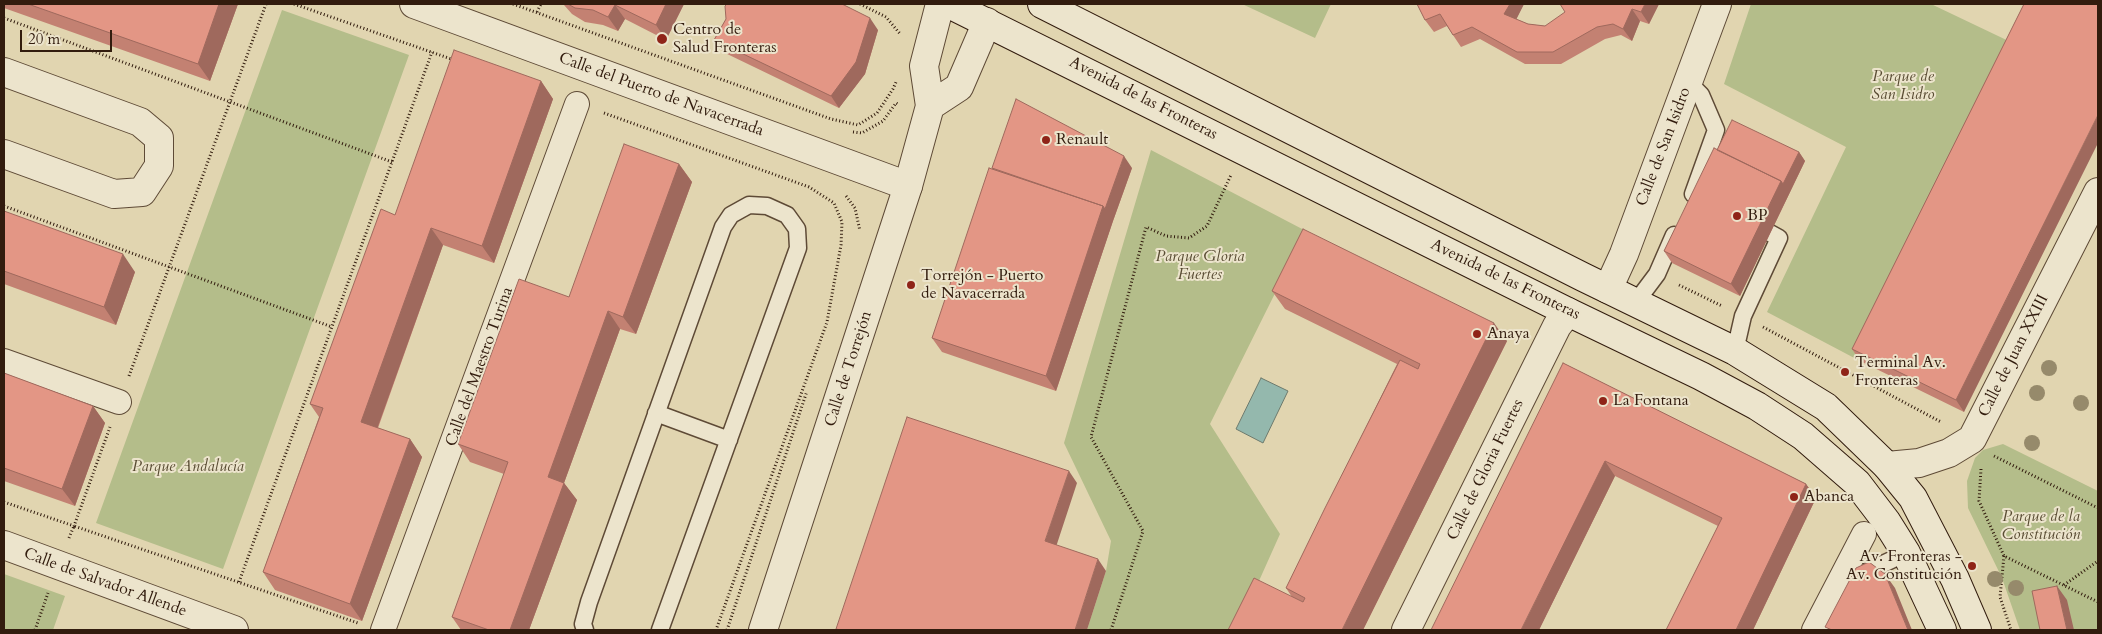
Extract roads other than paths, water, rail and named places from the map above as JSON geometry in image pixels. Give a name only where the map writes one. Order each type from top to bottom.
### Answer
[{"type":"street","name":"Calle del Puerto de Navacerrada","points":[[414,4],[908,186]]},
{"type":"street","name":"Calle de Torrejón","points":[[762,630],[908,186],[929,112],[924,66],[940,4]]},
{"type":"street","name":"Avenida de las Fronteras","points":[[950,4],[983,13],[1568,312],[1701,376],[1756,406],[1803,436],[1858,483],[1886,521],[1906,553],[1942,630]]},
{"type":"street","points":[[1042,4],[1735,351],[1826,408],[1887,466],[1913,498],[1955,579],[1977,630]]},
{"type":"street","name":"Calle de San Isidro","points":[[1608,289],[1624,254],[1718,4]]},
{"type":"street","points":[[929,112],[960,87],[983,13]]},
{"type":"street","points":[[4,72],[140,122],[159,138],[160,166],[142,192],[114,194],[4,154]]},
{"type":"street","name":"Calle del Maestro Turina","points":[[384,630],[577,104]]},
{"type":"street","name":"Calle de Juan XXIII","points":[[1887,466],[1920,463],[1949,452],[1981,446],[2098,192]]},
{"type":"street","name":"Calle de Gloria Fuertes","points":[[1406,630],[1557,326],[1568,312]]},
{"type":"street","points":[[4,361],[119,402]]},
{"type":"street","points":[[1814,630],[1864,534]]},
{"type":"street","name":"Calle de Salvador Allende","points":[[4,545],[234,630]]},
{"type":"lane","points":[[1636,302],[1657,274],[1693,194],[1716,130],[1701,95],[1688,82]]},
{"type":"lane","points":[[1693,194],[1711,202]]},
{"type":"lane","points":[[586,630],[584,624],[589,602],[723,227],[731,215],[749,205],[767,206],[787,215],[797,229],[798,248],[660,630]]},
{"type":"lane","points":[[1735,351],[1743,316],[1780,238],[1737,216]]},
{"type":"lane","points":[[656,414],[729,440]]},
{"type":"lane","points":[[1852,598],[1864,573],[1906,553]]},
{"type":"water","points":[[1261,378],[1288,391],[1263,443],[1236,429]]},
{"type":"place","name":"Centro de Salud Fronteras","points":[[662,39]]},
{"type":"place","name":"Renault","points":[[1046,140]]},
{"type":"place","name":"BP","points":[[1737,216]]},
{"type":"place","name":"Torrejón - Puerto de Navacerrada","points":[[911,285]]},
{"type":"place","name":"Anaya","points":[[1477,334]]},
{"type":"place","name":"Terminal Av. Fronteras","points":[[1845,372]]},
{"type":"place","name":"La Fontana","points":[[1603,401]]},
{"type":"place","name":"Abanca","points":[[1794,497]]},
{"type":"place","name":"Av. Fronteras - Av. Constitución","points":[[1972,566]]},
{"type":"park label","name":"Parque de San Isidro","points":[[1903,86]]},
{"type":"park label","name":"Parque Gloria Fuertes","points":[[1200,266]]},
{"type":"park label","name":"Parque Andalucía","points":[[188,467]]},
{"type":"park label","name":"Parque de la Constitución","points":[[2041,526]]}]
